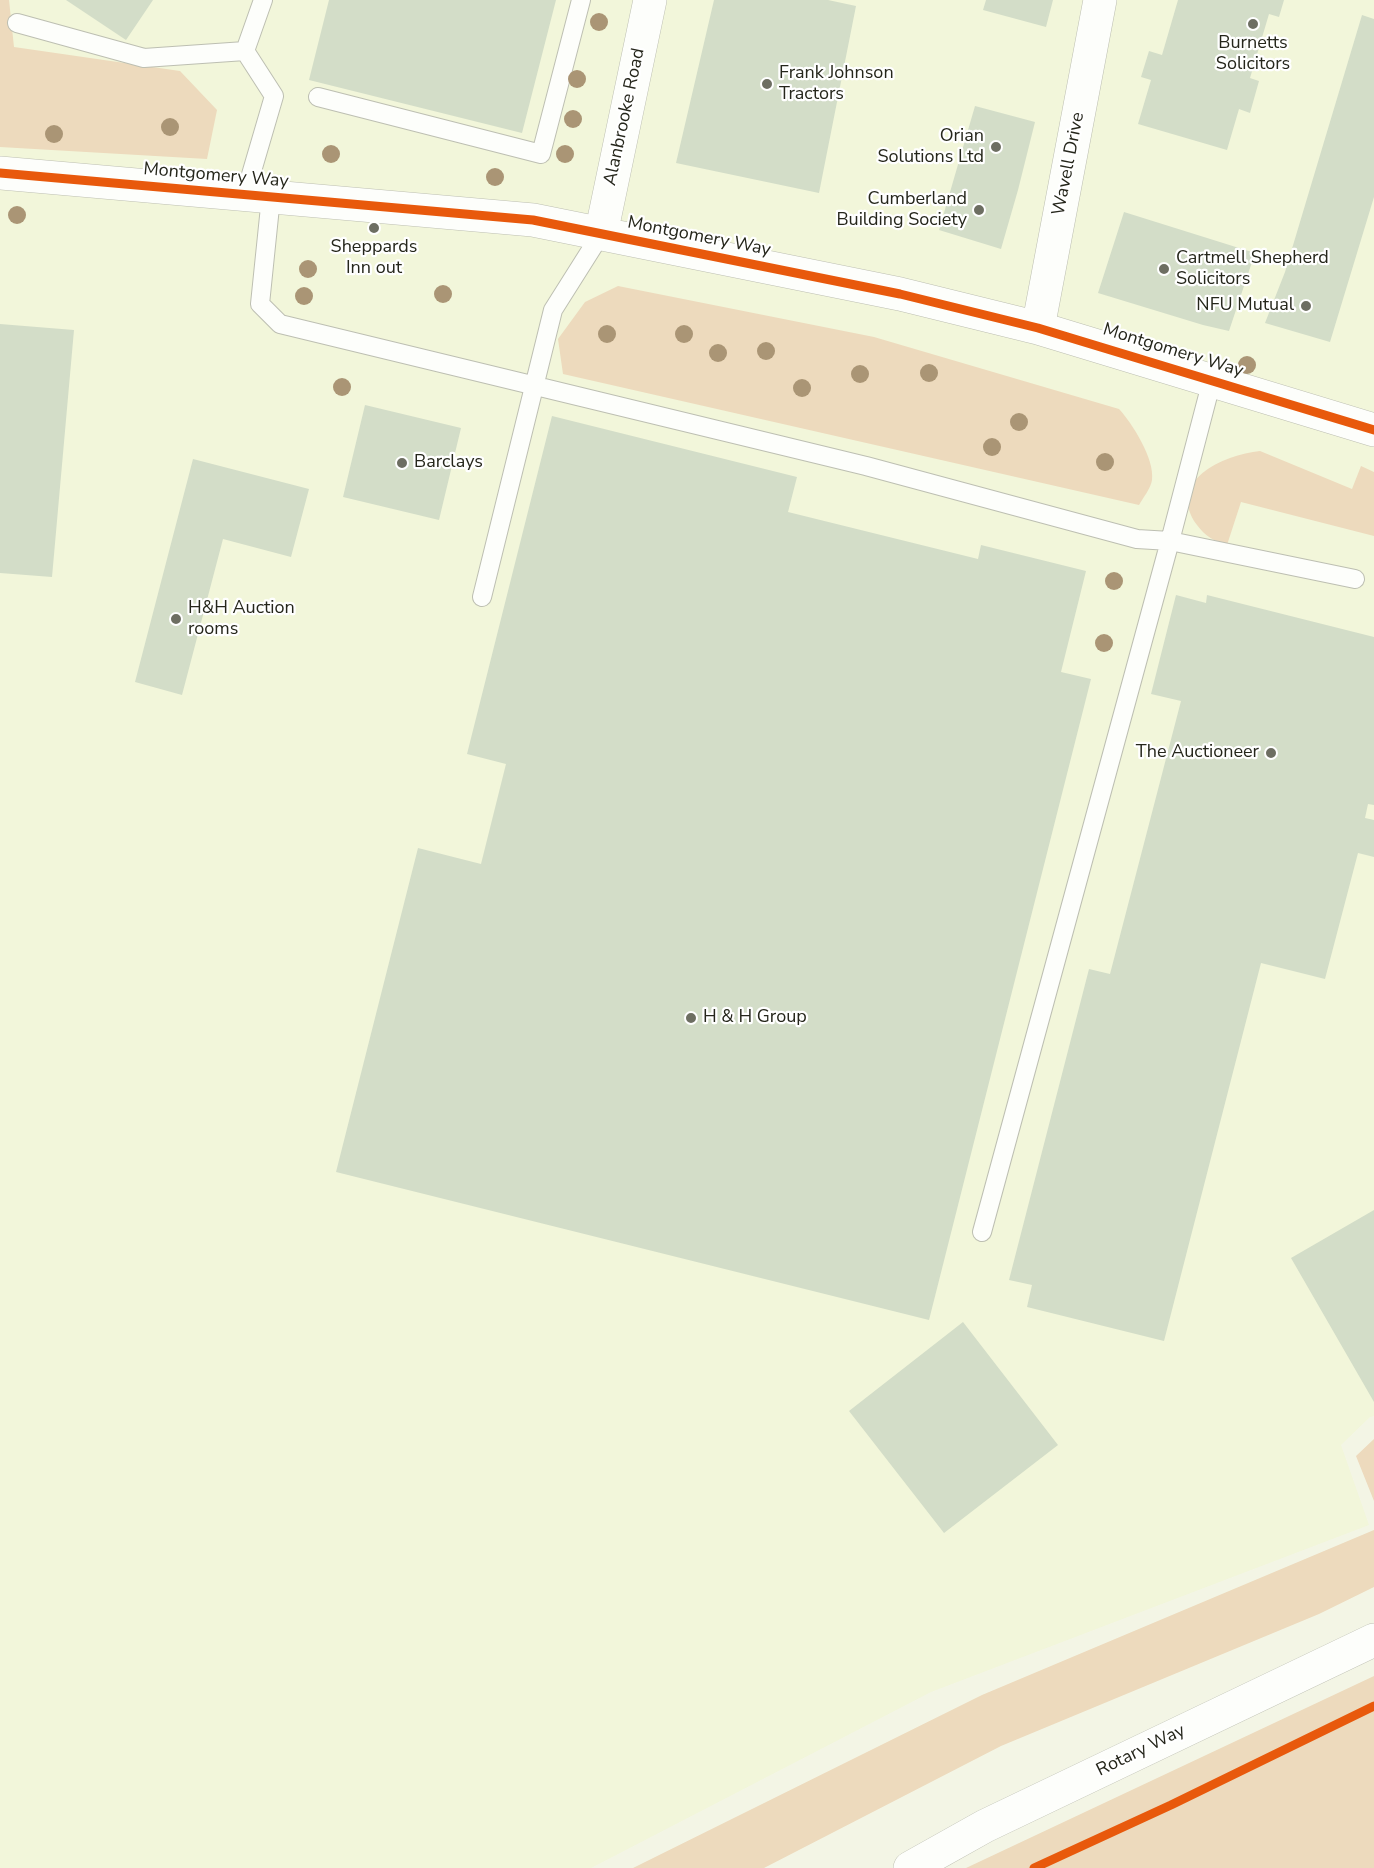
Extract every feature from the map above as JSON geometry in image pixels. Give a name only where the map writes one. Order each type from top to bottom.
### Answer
[{"type":"street","name":"Alanbrooke Road","points":[[601,234],[650,0]]},
{"type":"street","name":"Wavell Drive","points":[[1038,328],[1100,0]]},
{"type":"street","name":"Montgomery Way","points":[[0,173],[533,220],[900,294],[1038,328],[1374,430]]},
{"type":"street","name":"Rotary Way","points":[[910,1868],[985,1826],[1374,1640]]},
{"type":"lane","points":[[245,51],[263,0]]},
{"type":"lane","points":[[318,97],[541,154],[581,0]]},
{"type":"lane","points":[[17,23],[144,58],[245,51]]},
{"type":"lane","points":[[245,51],[274,96],[258,196],[260,304],[280,324],[866,466],[1137,539],[1170,541],[1355,579]]},
{"type":"lane","points":[[482,597],[553,310],[601,234]]},
{"type":"lane","points":[[982,1232],[1212,380]]},
{"type":"shaded area","points":[[0,0],[1374,0],[1374,1416],[1370,1417],[1341,1445],[1369,1525],[931,1692],[591,1868],[0,1868]]},
{"type":"shaded area","points":[[0,0],[9,0],[14,47],[180,71],[217,110],[207,159],[0,147]]},
{"type":"shaded area","points":[[618,286],[874,337],[1119,409],[1136,432],[1150,462],[1152,480],[1149,490],[1139,505],[563,374],[558,339],[585,302]]},
{"type":"shaded area","points":[[1260,451],[1352,489],[1361,466],[1374,472],[1374,536],[1241,502],[1227,545],[1206,535],[1197,525],[1189,509],[1188,495],[1193,483],[1215,465],[1230,458]]},
{"type":"shaded area","points":[[1374,1439],[1374,1501],[1356,1456]]},
{"type":"shaded area","points":[[1374,1530],[1374,1587],[1319,1614],[1001,1746],[764,1868],[633,1868],[982,1695]]},
{"type":"shaded area","points":[[1374,1676],[1374,1868],[966,1868]]},
{"type":"building","points":[[66,0],[153,0],[126,40]]},
{"type":"building","points":[[329,0],[556,0],[522,133],[309,80]]},
{"type":"building","name":"Frank Johnson Tractors","points":[[714,0],[828,0],[856,6],[819,193],[676,163]]},
{"type":"building","points":[[986,0],[1053,0],[1046,27],[983,10]]},
{"type":"building","points":[[1178,0],[1284,0],[1279,17],[1269,14],[1250,78],[1259,81],[1250,113],[1239,109],[1227,150],[1138,124],[1151,80],[1141,77],[1149,51],[1162,55]]},
{"type":"building","points":[[1362,15],[1374,19],[1374,197],[1330,342],[1265,323],[1285,272]]},
{"type":"building","points":[[975,106],[1035,122],[1001,249],[939,230]]},
{"type":"building","name":"Cartmell Shepherd Solicitors","points":[[1124,212],[1255,253],[1229,331],[1098,293]]},
{"type":"building","points":[[0,324],[74,330],[52,577],[0,573]]},
{"type":"building","name":"Barclays","points":[[365,405],[461,428],[439,520],[343,497]]},
{"type":"building","name":"H & H Group","points":[[552,416],[797,477],[788,512],[978,559],[981,545],[1086,571],[1061,672],[1091,679],[929,1320],[336,1172],[418,848],[481,864],[506,764],[467,754]]},
{"type":"building","name":"H&H Auction rooms","points":[[193,459],[309,489],[291,557],[223,539],[182,695],[135,682]]},
{"type":"building","points":[[1176,595],[1206,603],[1207,595],[1374,637],[1374,805],[1368,804],[1365,818],[1374,820],[1374,857],[1358,853],[1325,979],[1261,963],[1164,1341],[1027,1307],[1032,1285],[1009,1280],[1089,969],[1110,974],[1181,701],[1151,694]]},
{"type":"building","points":[[1374,1210],[1374,1402],[1291,1258]]},
{"type":"building","points":[[963,1322],[1058,1445],[944,1533],[849,1411]]},
{"type":"cycle path","points":[[0,173],[533,220],[900,294],[1038,328],[1374,430]]},
{"type":"cycle path","points":[[1034,1868],[1171,1805],[1374,1706]]},
{"type":"place","name":"Burnetts Solicitors","points":[[1253,24]]},
{"type":"place","name":"Frank Johnson Tractors","points":[[767,84]]},
{"type":"place","name":"Orian Solutions Ltd","points":[[996,147]]},
{"type":"place","name":"Cumberland Building Society","points":[[979,210]]},
{"type":"place","name":"Sheppards Inn out","points":[[374,228]]},
{"type":"place","name":"Cartmell Shepherd Solicitors","points":[[1164,269]]},
{"type":"place","name":"NFU Mutual","points":[[1306,306]]},
{"type":"place","name":"Barclays","points":[[402,463]]},
{"type":"place","name":"H&H Auction rooms","points":[[176,619]]},
{"type":"place","name":"The Auctioneer","points":[[1271,753]]},
{"type":"place","name":"H & H Group","points":[[691,1018]]}]
